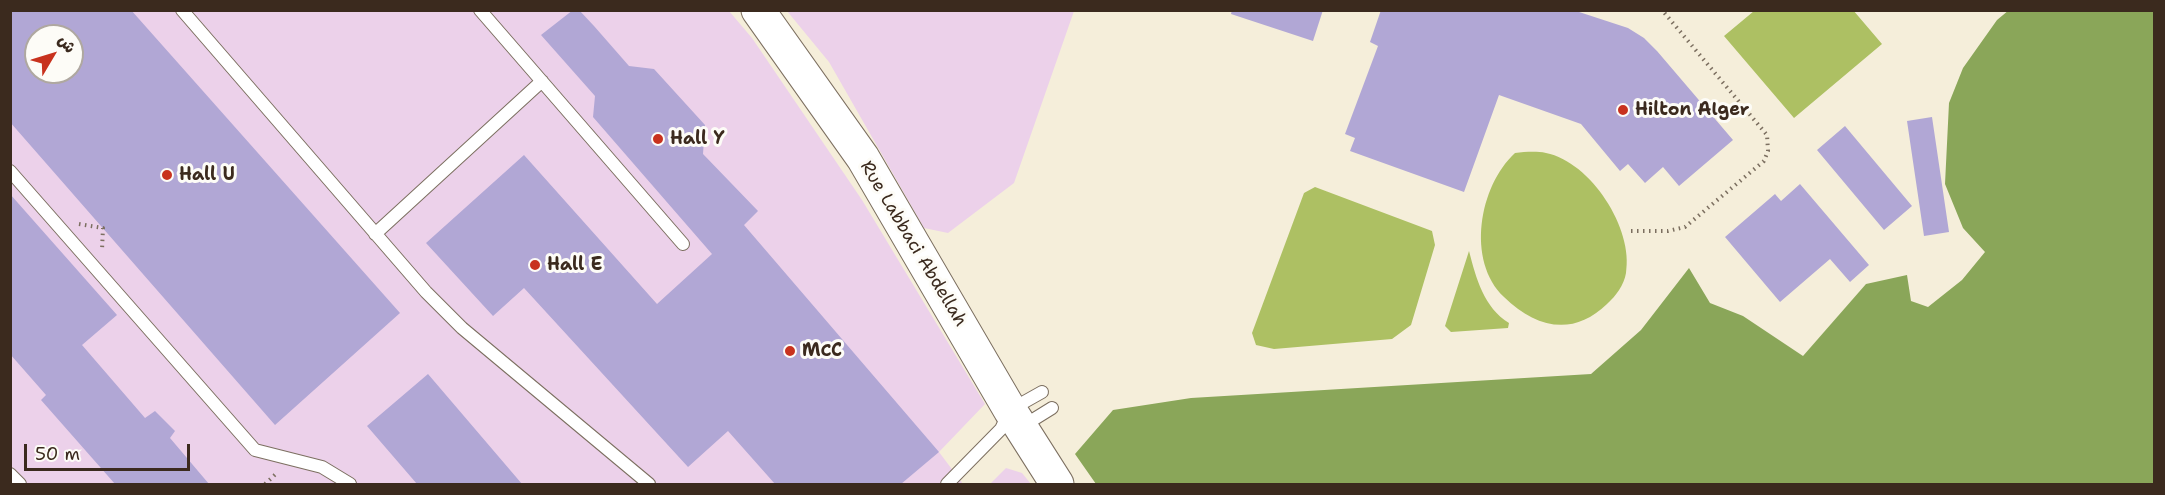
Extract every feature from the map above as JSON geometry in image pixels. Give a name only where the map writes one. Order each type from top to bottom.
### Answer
[{"type":"street","name":"Rue Labbaci Abdellah","points":[[743,10],[819,113],[866,184],[1010,422],[1057,484]]},
{"type":"street","name":"Rue Labbaci Abdellah","points":[[758,10],[863,158],[1010,422],[1040,484]]},
{"type":"lane","points":[[182,10],[375,234],[462,328],[649,484]]},
{"type":"lane","points":[[480,10],[683,244]]},
{"type":"lane","points":[[375,234],[542,81]]},
{"type":"lane","points":[[10,171],[255,450],[322,467],[350,484]]},
{"type":"lane","points":[[947,484],[1042,392]]},
{"type":"lane","points":[[1010,422],[1052,408]]},
{"type":"lane","points":[[10,474],[20,484]]},
{"type":"path","points":[[1631,231],[1668,231],[1685,227],[1764,161],[1768,151],[1767,135],[1662,10]]},
{"type":"shaded area","points":[[10,11],[729,11],[752,38],[862,200],[985,404],[939,452],[963,484],[11,484]]},
{"type":"shaded area","points":[[787,11],[1074,11],[1014,183],[948,233],[924,228],[829,62]]},
{"type":"shaded area","points":[[1006,468],[1022,473],[1031,484],[990,484]]},
{"type":"green space","points":[[1853,10],[1882,44],[1794,118],[1724,36],[1754,11]]},
{"type":"green space","points":[[2009,10],[2154,11],[2154,484],[1096,484],[1075,454],[1113,410],[1191,398],[1591,374],[1641,330],[1689,268],[1710,303],[1743,316],[1803,356],[1866,284],[1907,275],[1911,301],[1928,307],[1962,280],[1985,252],[1963,228],[1945,184],[1949,103],[1963,68],[1997,20]]},
{"type":"green space","points":[[1515,153],[1546,153],[1563,159],[1579,169],[1606,200],[1616,218],[1627,256],[1625,277],[1619,290],[1610,301],[1581,321],[1568,324],[1542,322],[1516,308],[1492,282],[1481,244],[1482,224],[1493,184]]},
{"type":"green space","points":[[1315,187],[1432,231],[1435,245],[1411,325],[1392,339],[1274,349],[1256,345],[1252,333],[1304,193]]},
{"type":"green space","points":[[1469,251],[1482,292],[1493,309],[1509,323],[1508,328],[1451,332],[1445,326]]},
{"type":"building","name":"Hall U","points":[[10,10],[131,10],[400,313],[275,425],[10,122]]},
{"type":"building","points":[[573,10],[579,10],[629,66],[654,69],[705,125],[703,154],[758,211],[744,225],[939,452],[901,484],[775,484],[728,431],[688,467],[524,288],[493,316],[426,243],[524,155],[657,304],[712,254],[593,117],[595,96],[541,35]]},
{"type":"building","points":[[1232,10],[1323,10],[1313,41],[1231,14]]},
{"type":"building","name":"Hilton Alger","points":[[1381,10],[1573,10],[1628,28],[1644,38],[1657,51],[1733,140],[1679,186],[1663,167],[1645,183],[1628,164],[1620,171],[1581,124],[1499,95],[1464,192],[1350,151],[1355,138],[1345,134],[1378,46],[1370,42]]},
{"type":"building","points":[[1932,117],[1949,232],[1924,236],[1907,121]]},
{"type":"building","points":[[1845,126],[1912,206],[1884,230],[1817,150]]},
{"type":"building","points":[[1800,184],[1869,265],[1850,282],[1830,259],[1780,302],[1725,237],[1775,194],[1781,201]]},
{"type":"building","points":[[10,194],[117,315],[82,345],[145,418],[155,411],[175,431],[170,438],[209,484],[115,484],[41,400],[46,395],[10,354]]},
{"type":"building","points":[[428,374],[522,484],[417,484],[367,426]]},
{"type":"place","name":"Hilton Alger","points":[[1623,110]]},
{"type":"place","name":"Hall Y","points":[[658,139]]},
{"type":"place","name":"Hall U","points":[[167,175]]},
{"type":"place","name":"Hall E","points":[[535,265]]},
{"type":"place","name":"MCC","points":[[790,351]]}]
